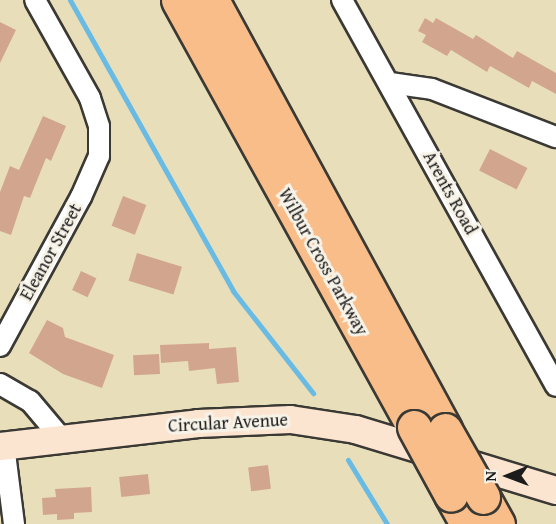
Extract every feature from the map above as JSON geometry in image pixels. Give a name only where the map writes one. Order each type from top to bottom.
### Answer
[{"type":"highway","name":"Wilbur Cross Parkway","points":[[178,0],[430,428],[475,510]]},
{"type":"highway","name":"Wilbur Cross Parkway","points":[[212,0],[430,428]]},
{"type":"main road","name":"Circular Avenue","points":[[2,446],[245,418],[291,418],[355,429],[556,490]]},
{"type":"street","name":"Eleanor Street","points":[[0,346],[81,197],[99,156],[99,126],[90,98],[35,0]]},
{"type":"street","name":"Arents Road","points":[[342,0],[556,386]]},
{"type":"street","points":[[390,83],[432,89],[556,137]]},
{"type":"street","points":[[0,384],[30,401],[62,439]]},
{"type":"street","points":[[2,446],[14,524]]},
{"type":"building","points":[[425,18],[433,23],[436,18],[473,39],[476,35],[513,58],[517,51],[556,73],[556,94],[532,81],[529,88],[490,66],[487,72],[451,50],[447,56],[422,42],[426,35],[418,31]]},
{"type":"building","points":[[0,22],[16,30],[0,63]]},
{"type":"building","points":[[43,116],[66,126],[51,161],[46,158],[30,198],[24,196],[11,235],[0,231],[0,192],[10,166],[19,170]]},
{"type":"building","points":[[490,149],[527,168],[517,189],[479,170]]},
{"type":"building","points":[[123,196],[146,205],[135,235],[112,226]]},
{"type":"building","points":[[137,253],[182,267],[173,294],[129,281]]},
{"type":"building","points":[[81,271],[96,278],[88,297],[72,290]]},
{"type":"building","points":[[47,320],[63,328],[65,337],[114,355],[102,388],[63,374],[29,353]]},
{"type":"building","points":[[209,343],[209,349],[236,347],[239,382],[217,384],[215,368],[189,371],[188,361],[161,363],[160,345]]},
{"type":"building","points":[[159,354],[160,374],[134,375],[133,355]]},
{"type":"building","points":[[268,465],[271,489],[251,491],[248,467]]},
{"type":"building","points":[[148,474],[150,494],[121,497],[119,477]]},
{"type":"building","points":[[91,487],[92,512],[74,513],[74,519],[57,520],[57,514],[43,515],[42,498],[56,497],[55,489]]},
{"type":"waterway","points":[[70,0],[233,291],[313,393]]},
{"type":"waterway","points":[[348,460],[387,524]]}]
